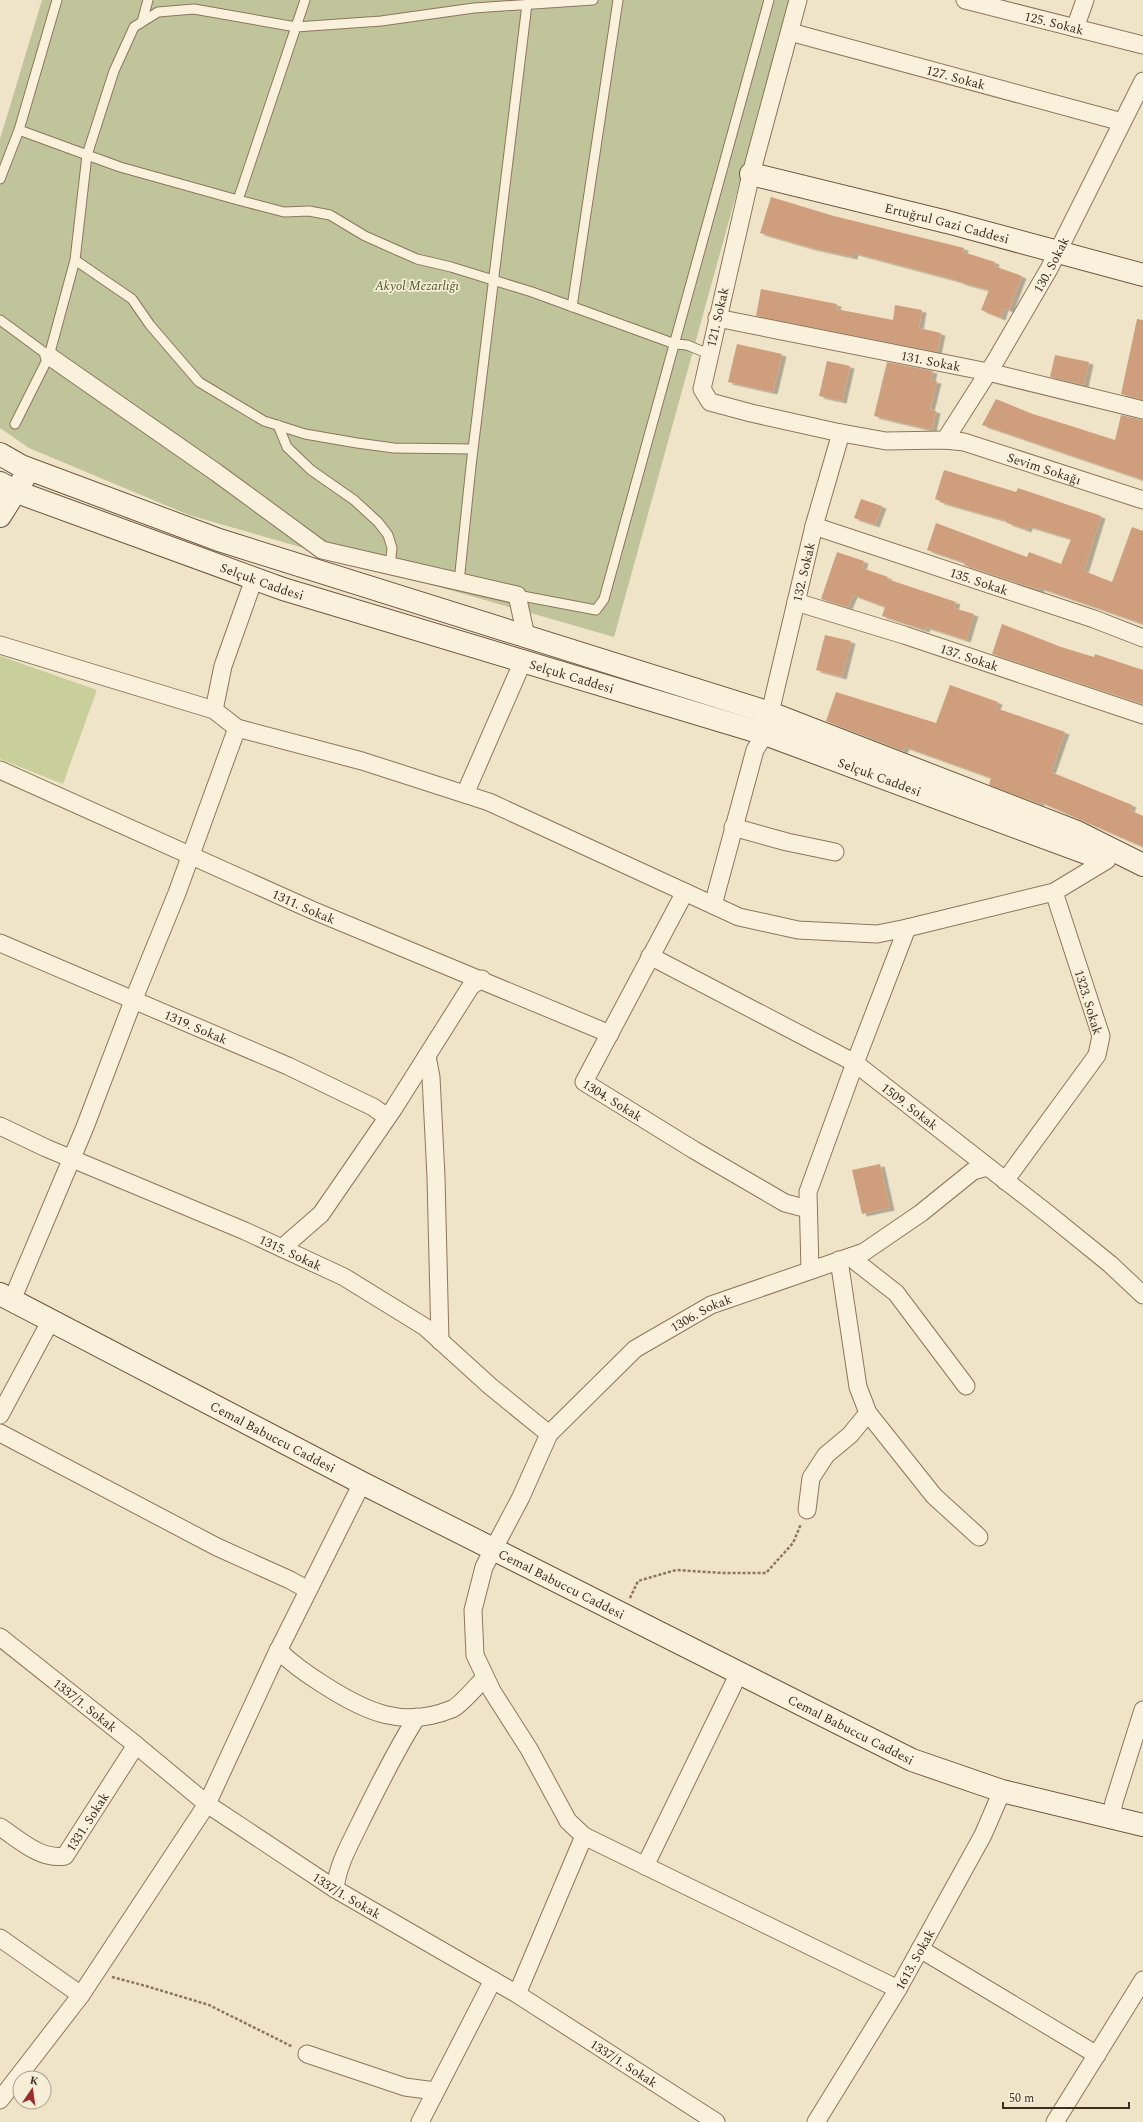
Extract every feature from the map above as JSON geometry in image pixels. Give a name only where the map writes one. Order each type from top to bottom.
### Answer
[{"type":"main road","name":"Ertuğrul Gazi Caddesi","points":[[751,174],[1058,251],[1143,275]]},
{"type":"main road","points":[[0,454],[29,470],[219,540],[770,713],[1077,832],[1143,865]]},
{"type":"main road","points":[[0,516],[8,487],[29,470]]},
{"type":"main road","name":"Selçuk Caddesi","points":[[8,487],[283,589],[765,734],[1143,872]]},
{"type":"main road","name":"Cemal Babuccu Caddesi","points":[[6,1297],[362,1483],[912,1760],[1002,1791],[1143,1825]]},
{"type":"street","name":"121. Sokak","points":[[798,0],[751,174],[702,389],[710,402],[750,413],[841,433],[886,441],[945,440]]},
{"type":"street","name":"125. Sokak","points":[[965,0],[1143,45]]},
{"type":"street","points":[[1075,28],[1085,0]]},
{"type":"street","name":"127. Sokak","points":[[790,32],[1122,122]]},
{"type":"street","name":"130. Sokak","points":[[945,440],[988,372],[1058,251],[1143,81]]},
{"type":"street","name":"131. Sokak","points":[[717,318],[988,372],[1143,410]]},
{"type":"street","points":[[49,356],[217,473],[322,550],[518,595],[526,636]]},
{"type":"street","name":"132. Sokak","points":[[713,905],[755,750],[765,734],[814,526],[841,433]]},
{"type":"street","name":"Sevim Sokağı","points":[[945,440],[964,442],[1143,500]]},
{"type":"street","name":"135. Sokak","points":[[814,526],[1094,619],[1143,638]]},
{"type":"street","points":[[214,710],[223,666],[254,578]]},
{"type":"street","name":"137. Sokak","points":[[796,602],[904,635],[1143,715]]},
{"type":"street","points":[[0,645],[214,710],[237,728],[362,761],[489,802],[739,917],[798,930],[877,934],[907,928],[1054,892],[1107,860]]},
{"type":"street","points":[[465,794],[523,661]]},
{"type":"street","points":[[6,1297],[71,1158],[191,855],[237,728]]},
{"type":"street","name":"1311. Sokak","points":[[0,770],[312,910],[482,979],[610,1034]]},
{"type":"street","points":[[733,827],[788,842],[835,852]]},
{"type":"street","name":"1304. Sokak","points":[[685,892],[584,1082],[694,1150],[785,1203],[808,1209]]},
{"type":"street","name":"1323. Sokak","points":[[1005,1180],[1094,1058],[1101,1036],[1054,892]]},
{"type":"street","points":[[810,1270],[808,1192],[855,1063],[907,928]]},
{"type":"street","name":"1319. Sokak","points":[[0,943],[288,1066],[373,1107],[387,1117]]},
{"type":"street","name":"1509. Sokak","points":[[650,956],[855,1063],[1110,1264],[1143,1295]]},
{"type":"street","points":[[282,1248],[321,1214],[387,1117],[471,986],[482,979]]},
{"type":"street","points":[[427,1056],[431,1077],[436,1178],[440,1341]]},
{"type":"street","name":"1315. Sokak","points":[[0,1126],[71,1158],[171,1199],[344,1277],[425,1327],[490,1386],[549,1434]]},
{"type":"street","name":"1306. Sokak","points":[[898,1989],[584,1836],[568,1821],[529,1749],[485,1678],[475,1655],[473,1610],[484,1567],[520,1497],[549,1434],[635,1349],[711,1305],[864,1252],[921,1213],[973,1171],[987,1167]]},
{"type":"street","points":[[845,1259],[896,1293],[966,1386]]},
{"type":"street","points":[[845,1259],[858,1387],[868,1413],[934,1496],[979,1537]]},
{"type":"street","points":[[0,1415],[15,1384],[52,1320]]},
{"type":"street","points":[[807,1510],[811,1478],[826,1455],[850,1435],[868,1413]]},
{"type":"street","points":[[0,1433],[203,1540],[290,1580],[308,1590]]},
{"type":"street","points":[[0,2100],[81,1995],[207,1804],[278,1650],[362,1483]]},
{"type":"street","name":"1337/1. Sokak","points":[[0,1636],[207,1804],[335,1889],[517,1994],[716,2122]]},
{"type":"street","points":[[278,1650],[286,1658],[348,1700],[386,1716],[430,1716],[454,1708],[485,1678]]},
{"type":"street","points":[[646,1866],[738,1672]]},
{"type":"street","points":[[1111,1817],[1114,1802],[1143,1710]]},
{"type":"street","points":[[335,1889],[337,1870],[405,1737],[418,1717]]},
{"type":"street","name":"1331. Sokak","points":[[0,1827],[43,1855],[55,1858],[65,1856],[136,1745]]},
{"type":"street","name":"1613. Sokak","points":[[816,2122],[898,1989],[983,1836],[1002,1791]]},
{"type":"street","points":[[517,1994],[584,1836]]},
{"type":"street","points":[[0,1938],[81,1995]]},
{"type":"street","points":[[920,1949],[1097,2055]]},
{"type":"street","points":[[420,2122],[435,2090],[493,1980]]},
{"type":"street","points":[[1055,2122],[1143,1980]]},
{"type":"street","points":[[308,2054],[405,2087],[435,2090]]},
{"type":"lane","points":[[0,180],[20,130],[57,0]]},
{"type":"lane","points":[[142,22],[148,0]]},
{"type":"lane","points":[[238,200],[305,0]]},
{"type":"lane","points":[[15,424],[49,356],[75,260],[87,155],[114,71],[134,27],[158,12],[194,9],[296,27],[381,21],[474,8],[593,0]]},
{"type":"lane","points":[[572,306],[618,0]]},
{"type":"lane","points":[[518,595],[596,610],[604,599],[769,0]]},
{"type":"lane","points":[[459,582],[473,449],[527,4]]},
{"type":"lane","points":[[20,130],[120,167],[238,200],[284,212],[309,211],[330,215],[365,236],[417,259],[451,266],[572,306],[675,344],[687,345],[709,354]]},
{"type":"lane","points":[[75,260],[132,299],[150,325],[199,382],[264,421],[305,434],[394,448],[473,449]]},
{"type":"lane","points":[[0,320],[49,356]]},
{"type":"lane","points":[[278,425],[287,447],[311,470],[354,500],[378,522],[388,535],[392,548],[390,566]]},
{"type":"path","points":[[622,1614],[638,1581],[676,1570],[723,1573],[766,1573],[793,1543],[807,1510]]},
{"type":"path","points":[[96,1973],[210,2005],[256,2030],[308,2054]]},
{"type":"green space","name":"Akyol Mezarlığı","points":[[42,0],[790,0],[614,637],[189,515],[29,448],[0,428],[0,139]]},
{"type":"green space","points":[[0,656],[97,690],[63,784],[0,759]]},
{"type":"building","points":[[771,197],[834,216],[964,248],[963,252],[995,262],[994,266],[1022,276],[1009,310],[1004,308],[1001,318],[981,310],[989,290],[854,253],[853,257],[812,248],[760,233]]},
{"type":"building","points":[[761,289],[837,304],[836,309],[893,320],[895,305],[922,310],[919,328],[941,333],[937,352],[756,316]]},
{"type":"building","points":[[1137,319],[1143,320],[1143,400],[1121,394]]},
{"type":"building","points":[[737,344],[782,354],[773,392],[728,382]]},
{"type":"building","points":[[1055,355],[1089,362],[1084,385],[1050,377]]},
{"type":"building","points":[[827,361],[850,366],[842,401],[819,396]]},
{"type":"building","points":[[887,362],[933,371],[931,380],[937,381],[930,409],[936,411],[932,430],[874,416]]},
{"type":"building","points":[[996,399],[1030,413],[1115,440],[1121,415],[1143,420],[1143,480],[982,425]]},
{"type":"building","points":[[944,470],[1016,492],[1018,488],[1101,516],[1084,571],[1112,582],[1132,527],[1143,531],[1143,624],[1040,588],[1039,590],[964,565],[965,563],[927,550],[936,523],[1027,557],[1029,552],[1061,564],[1071,539],[1028,526],[1027,530],[1007,523],[1007,521],[940,502],[935,499]]},
{"type":"building","points":[[861,499],[882,506],[875,525],[854,518]]},
{"type":"building","points":[[837,552],[864,561],[862,568],[888,577],[887,579],[956,602],[954,608],[974,614],[966,640],[926,627],[925,630],[882,616],[885,607],[853,595],[848,607],[821,599]]},
{"type":"building","points":[[1002,624],[1061,647],[1094,657],[1095,654],[1143,670],[1143,704],[992,654]]},
{"type":"building","points":[[825,635],[851,641],[842,677],[816,670]]},
{"type":"building","points":[[950,685],[998,702],[996,708],[1065,732],[1051,772],[1132,805],[1130,810],[1143,816],[1143,847],[1040,802],[1040,804],[989,785],[991,778],[905,747],[903,751],[826,721],[836,692],[936,723]]},
{"type":"building","points":[[880,1164],[890,1208],[862,1214],[852,1170]]}]
